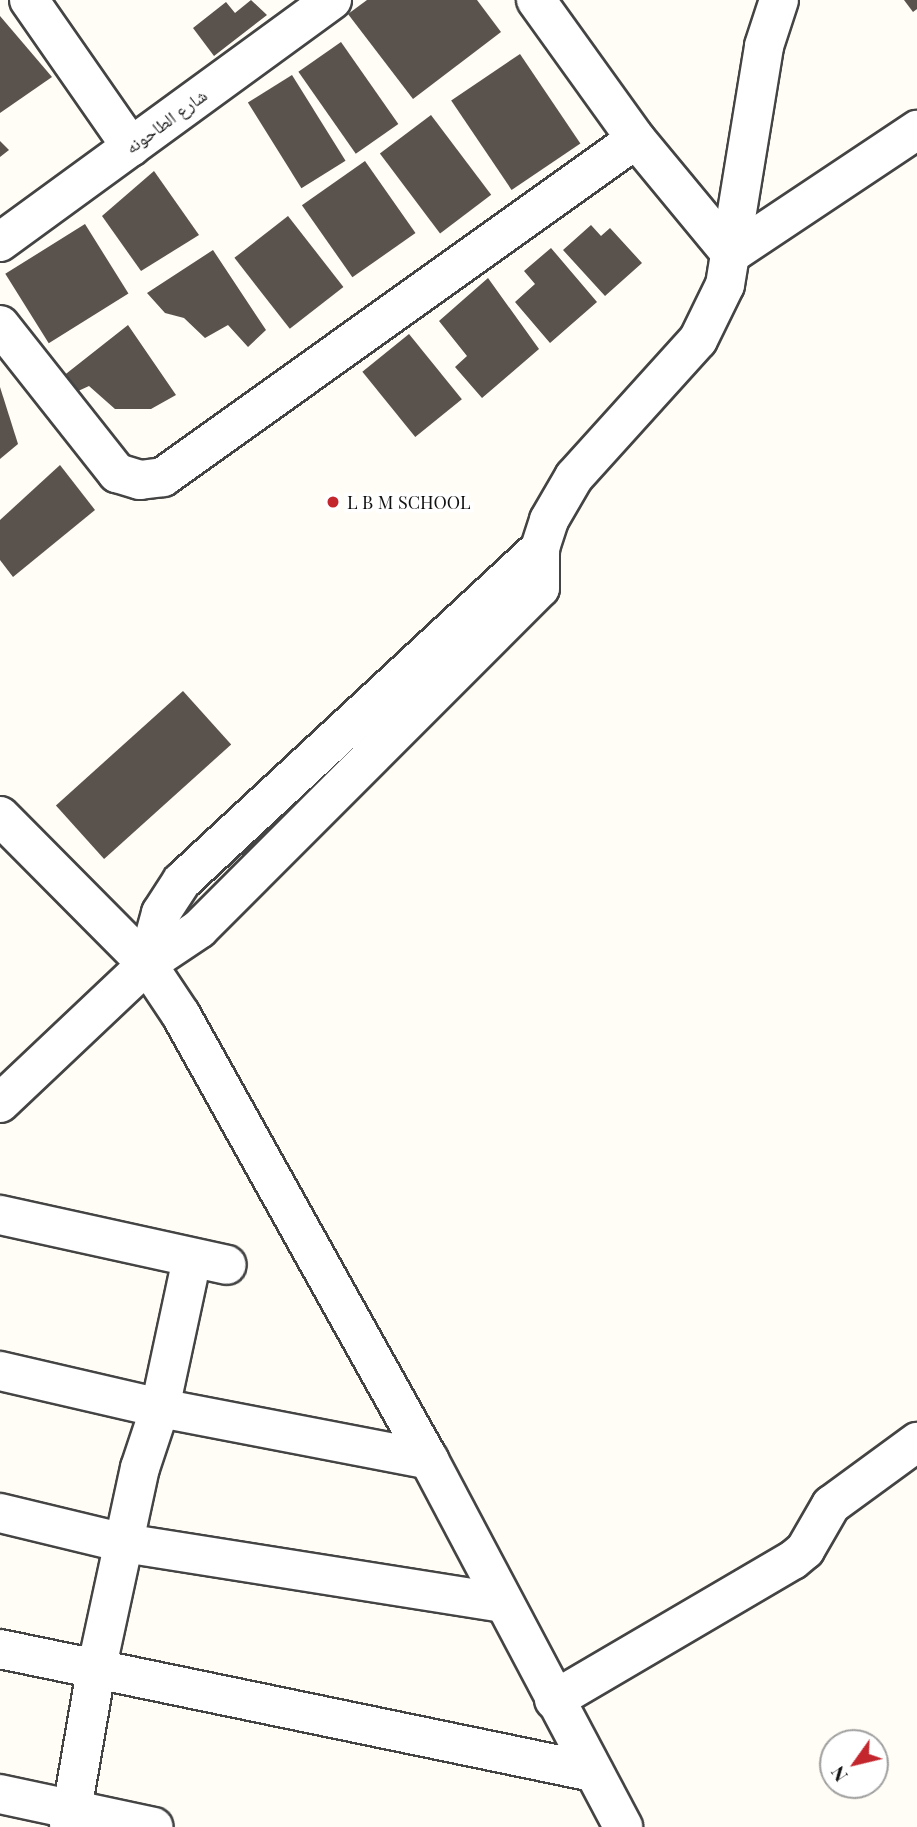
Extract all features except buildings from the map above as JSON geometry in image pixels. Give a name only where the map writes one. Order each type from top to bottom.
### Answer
[{"type":"street","points":[[29,0],[131,147]]},
{"type":"street","name":"شارع الطاحونه","points":[[0,242],[332,0]]},
{"type":"street","points":[[536,0],[636,139],[732,254]]},
{"type":"street","points":[[6,1085],[147,964],[199,929],[540,588],[540,548],[550,520],[574,477],[698,340],[725,285],[764,46],[779,0]]},
{"type":"street","points":[[732,254],[917,130]]},
{"type":"street","points":[[0,325],[117,473],[140,480],[163,477],[636,139]]},
{"type":"street","points":[[147,964],[161,913],[182,881],[540,548]]},
{"type":"street","points":[[0,816],[147,964],[181,1015],[429,1460],[554,1700],[624,1827]]},
{"type":"street","points":[[0,1215],[209,1262],[140,1468],[96,1671],[70,1818]]},
{"type":"street","points":[[0,1371],[160,1408],[429,1460]]},
{"type":"street","points":[[554,1700],[793,1560],[805,1550],[831,1505],[917,1442]]},
{"type":"street","points":[[0,1513],[124,1543],[503,1603]]},
{"type":"street","points":[[0,1649],[593,1772]]},
{"type":"street","points":[[0,1794],[70,1818],[153,1827]]},
{"type":"place","name":"L B M SCHOOL","points":[[333,502]]}]
